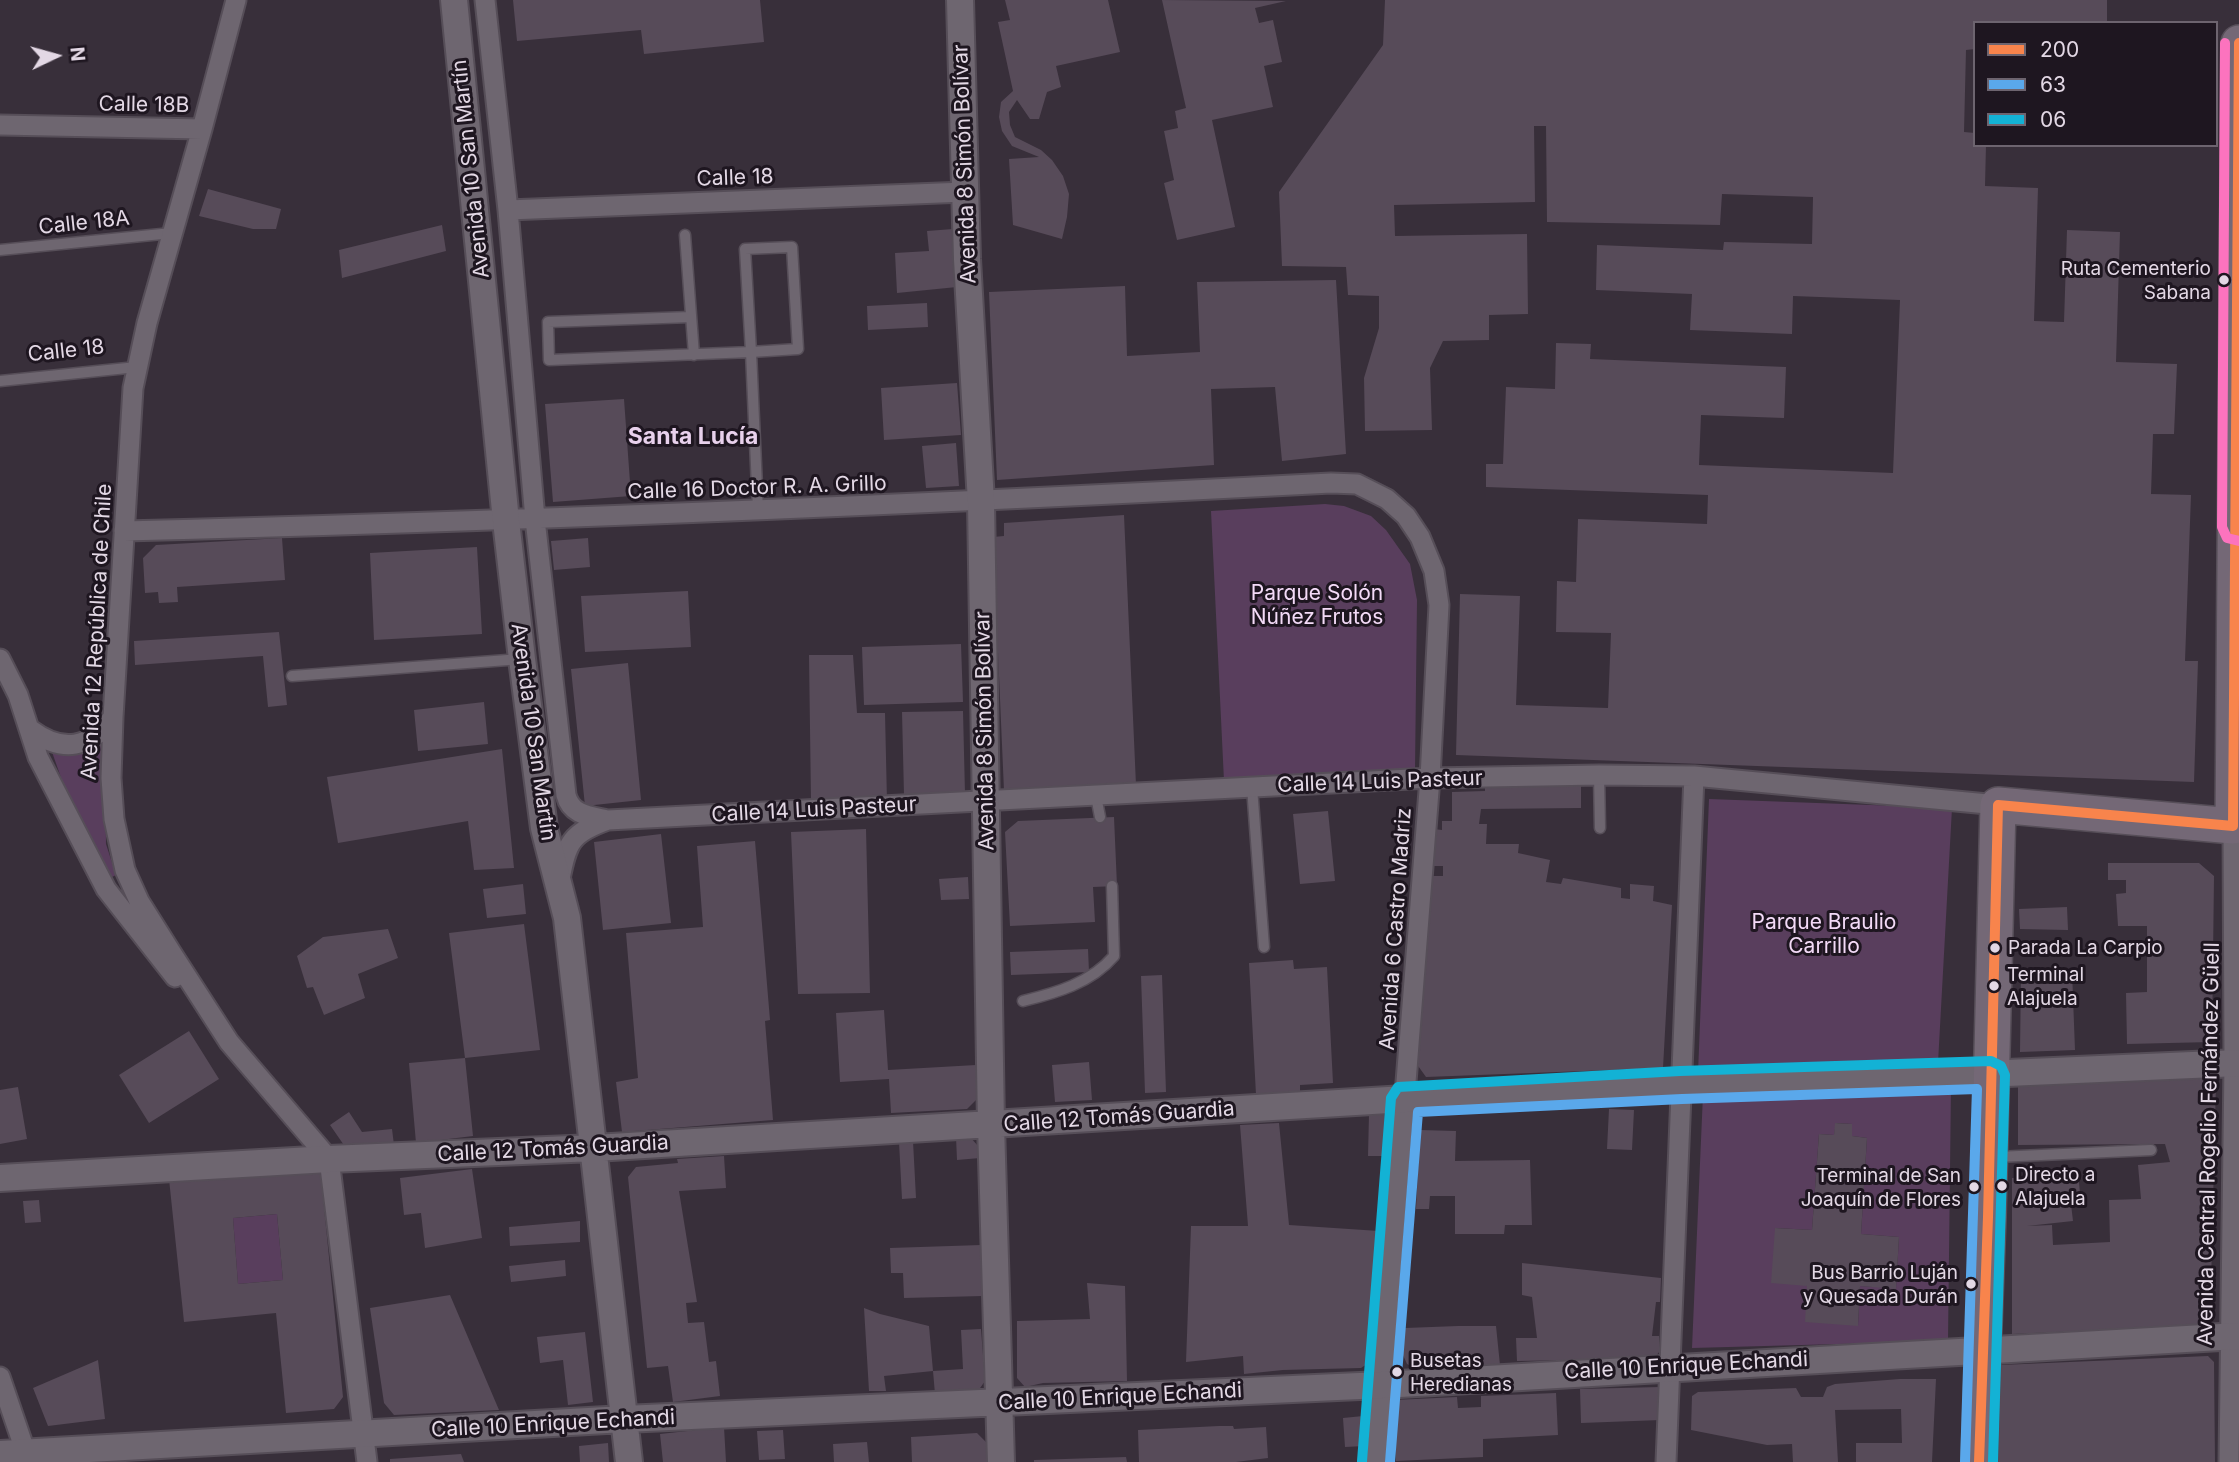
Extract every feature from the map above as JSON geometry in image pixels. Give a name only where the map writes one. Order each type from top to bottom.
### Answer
[{"type":"highway","points":[[2236,825],[2239,43]]},
{"type":"highway","points":[[1979,1462],[1998,805]]},
{"type":"highway","name":"Calle 14 Luis Pasteur","points":[[1998,805],[2236,825]]},
{"type":"street","name":"Avenida 12 República de Chile","points":[[236,0],[136,367],[133,387],[113,717],[111,778],[114,819],[125,870],[139,901],[229,1042],[329,1159]]},
{"type":"street","name":"Avenida 10 San Martín","points":[[454,0],[522,659],[544,828],[567,918],[629,1462]]},
{"type":"street","name":"Avenida 10 San Martín","points":[[485,0],[508,210],[535,519],[566,795],[573,810],[608,820]]},
{"type":"street","name":"Avenida 8 Simón Bolívar","points":[[960,0],[965,192],[981,502],[991,1125],[1001,1462]]},
{"type":"street","name":"Calle 18B","points":[[0,125],[202,129]]},
{"type":"street","name":"Calle 18","points":[[508,210],[965,192]]},
{"type":"street","name":"Calle 16 Doctor R. A. Grillo","points":[[124,531],[506,521],[981,502],[1331,483],[1357,484],[1387,499]]},
{"type":"street","name":"Avenida 6 Castro Madriz","points":[[1376,1462],[1430,778],[1438,605],[1434,572],[1420,537],[1406,516],[1387,499]]},
{"type":"street","points":[[0,659],[9,696],[31,730],[38,757],[106,889],[136,930],[229,1042]]},
{"type":"street","points":[[31,730],[44,739],[59,744],[75,744],[97,735],[113,717]]},
{"type":"street","name":"Calle 14 Luis Pasteur","points":[[559,883],[567,845],[590,827],[608,820],[1430,778],[1599,775],[1694,776],[1998,805]]},
{"type":"street","points":[[1666,1462],[1694,776]]},
{"type":"street","name":"Avenida Central Rogelio Fernández Güell","points":[[2229,1462],[2234,1336],[2236,825]]},
{"type":"street","name":"Calle 12 Tomás Guardia","points":[[0,1178],[329,1159],[595,1148],[1405,1099],[2236,1063]]},
{"type":"street","points":[[329,1159],[367,1462]]},
{"type":"street","name":"Calle 10 Enrique Echandi","points":[[18,1456],[624,1419],[1382,1385],[2234,1336]]},
{"type":"street","points":[[0,1377],[18,1456]]},
{"type":"lane","name":"Calle 18A","points":[[0,250],[172,233]]},
{"type":"lane","points":[[685,235],[694,355]]},
{"type":"lane","points":[[691,317],[548,322],[549,360],[694,355],[751,352],[798,349],[792,247],[745,249],[751,352],[758,510]]},
{"type":"lane","name":"Calle 18","points":[[0,381],[136,367]]},
{"type":"lane","points":[[292,676],[522,659]]},
{"type":"lane","points":[[1599,775],[1600,828]]},
{"type":"lane","points":[[1252,788],[1264,947]]},
{"type":"lane","points":[[1096,796],[1100,817]]},
{"type":"lane","points":[[1023,1001],[1069,987],[1105,966],[1114,956],[1112,886]]},
{"type":"lane","points":[[1989,1157],[2151,1150]]},
{"type":"green space","name":"Parque Solón Núñez Frutos","points":[[1325,504],[1344,506],[1371,516],[1386,530],[1410,564],[1417,600],[1415,770],[1224,781],[1211,511]]},
{"type":"green space","points":[[105,737],[106,844],[116,875],[112,877],[72,809],[52,752],[58,753]]},
{"type":"green space","name":"Parque Braulio Carrillo","points":[[1709,799],[1952,808],[1938,1063],[1698,1073]]},
{"type":"green space","points":[[1951,1086],[1948,1341],[1692,1348],[1703,1094]],"holes":[[[1836,1123],[1852,1124],[1852,1136],[1867,1138],[1861,1234],[1899,1237],[1896,1288],[1860,1286],[1858,1325],[1807,1286],[1775,1228],[1812,1230],[1819,1134],[1834,1135]]]},
{"type":"green space","points":[[277,1214],[283,1280],[238,1284],[233,1218]]},
{"type":"building","points":[[513,0],[760,0],[764,42],[644,54],[641,30],[517,41]]},
{"type":"building","points":[[1005,0],[1108,0],[1120,52],[1056,66],[1061,87],[1047,92],[1039,119],[1030,119],[1017,100],[1009,112],[1015,137],[1041,150],[1063,176],[1069,194],[1062,239],[1013,225],[1009,159],[1039,157],[1012,146],[1002,131],[999,117],[1001,102],[1013,91],[998,22],[1010,20]]},
{"type":"building","points":[[1162,0],[1286,1],[1255,8],[1259,23],[1273,20],[1282,62],[1264,66],[1273,107],[1212,120],[1235,227],[1177,240],[1164,183],[1174,180],[1164,131],[1178,128],[1175,111],[1186,108]]},
{"type":"building","points":[[1385,0],[2107,0],[2107,21],[1973,21],[1973,49],[1966,50],[1964,132],[1973,133],[1973,147],[1986,147],[1985,186],[2038,188],[2034,321],[2064,322],[2067,230],[2120,232],[2116,362],[2177,364],[2174,434],[2153,434],[2151,494],[2191,495],[2185,661],[2198,661],[2194,782],[1456,755],[1460,594],[1520,596],[1516,705],[1608,708],[1611,633],[1556,632],[1557,581],[1576,582],[1578,519],[1707,524],[1708,495],[1486,487],[1486,464],[1503,464],[1506,387],[1555,389],[1556,343],[1591,344],[1590,359],[1786,367],[1784,418],[1701,415],[1699,465],[1893,473],[1900,300],[1793,296],[1792,334],[1690,330],[1692,294],[1596,290],[1597,245],[1723,250],[1724,242],[1812,244],[1813,197],[1722,194],[1720,225],[1547,222],[1546,126],[1534,126],[1535,202],[1394,205],[1395,236],[1527,234],[1528,314],[1489,315],[1489,340],[1443,341],[1430,368],[1432,430],[1365,431],[1364,378],[1379,328],[1379,296],[1348,295],[1346,267],[1282,266],[1279,192],[1383,45]]},
{"type":"building","points":[[208,189],[281,209],[276,229],[253,229],[199,216]]},
{"type":"building","points":[[442,225],[446,251],[342,278],[339,250]]},
{"type":"building","points":[[953,229],[957,287],[897,293],[895,253],[929,251],[927,231]]},
{"type":"building","points":[[1336,280],[1346,454],[1282,461],[1275,387],[1211,389],[1214,465],[997,480],[989,292],[1125,286],[1127,356],[1200,352],[1197,282]]},
{"type":"building","points":[[927,303],[928,327],[868,330],[867,306]]},
{"type":"building","points":[[957,383],[961,435],[884,440],[881,388]]},
{"type":"building","points":[[624,399],[631,496],[553,502],[545,404]]},
{"type":"building","points":[[956,443],[959,486],[926,488],[922,446]]},
{"type":"building","points":[[1124,515],[1136,785],[1004,791],[993,537],[1004,536],[1004,523]]},
{"type":"building","points":[[282,538],[285,580],[177,587],[178,602],[159,603],[158,592],[145,593],[143,558],[156,545]]},
{"type":"building","points":[[588,538],[590,567],[554,570],[551,541]]},
{"type":"building","points":[[477,547],[482,634],[374,640],[370,553]]},
{"type":"building","points":[[688,591],[691,647],[585,652],[581,596]]},
{"type":"building","points":[[279,632],[287,705],[268,707],[263,656],[135,665],[134,641]]},
{"type":"building","points":[[961,644],[963,702],[864,705],[862,647]]},
{"type":"building","points":[[809,655],[853,655],[857,713],[885,713],[887,802],[811,802]]},
{"type":"building","points":[[628,663],[641,800],[585,806],[571,669]]},
{"type":"building","points":[[484,702],[488,744],[418,751],[414,710]]},
{"type":"building","points":[[963,711],[965,794],[904,795],[902,712]]},
{"type":"building","points":[[502,749],[514,868],[474,870],[468,821],[338,843],[327,777]]},
{"type":"building","points":[[1581,785],[1581,808],[1481,809],[1479,824],[1487,824],[1486,844],[1519,844],[1518,853],[1550,860],[1546,882],[1561,884],[1563,878],[1621,888],[1621,898],[1630,899],[1630,884],[1654,886],[1653,901],[1672,905],[1663,1068],[1426,1077],[1416,1063],[1430,876],[1443,876],[1443,866],[1434,866],[1434,829],[1442,830],[1442,821],[1452,821],[1452,792],[1485,791],[1485,786]]},
{"type":"building","points":[[1328,811],[1335,881],[1300,884],[1293,814]]},
{"type":"building","points":[[1114,817],[1117,886],[1093,887],[1095,922],[1010,926],[1005,832],[1018,821]]},
{"type":"building","points":[[866,829],[870,993],[798,994],[791,832]]},
{"type":"building","points":[[661,834],[671,923],[603,930],[594,842]]},
{"type":"building","points":[[755,841],[770,1020],[765,1021],[773,1120],[622,1132],[616,1082],[638,1078],[626,933],[703,927],[697,846]]},
{"type":"building","points":[[2108,863],[2199,863],[2214,876],[2212,1042],[2127,1044],[2126,993],[2147,992],[2147,926],[2118,926],[2116,894],[2126,893],[2126,880],[2108,880]]},
{"type":"building","points":[[968,877],[969,899],[941,900],[939,879]]},
{"type":"building","points":[[523,884],[526,914],[487,918],[483,889]]},
{"type":"building","points":[[2067,907],[2068,930],[2020,929],[2019,909]]},
{"type":"building","points":[[524,924],[540,1050],[465,1058],[449,933]]},
{"type":"building","points":[[388,929],[398,958],[358,974],[365,998],[324,1015],[313,987],[307,988],[297,956],[323,937]]},
{"type":"building","points":[[1088,949],[1089,972],[1011,975],[1010,952]]},
{"type":"building","points":[[1293,960],[1294,969],[1327,967],[1333,1083],[1300,1085],[1300,1092],[1256,1095],[1249,963]]},
{"type":"building","points":[[2072,971],[2075,1050],[2020,1052],[2021,972]]},
{"type":"building","points":[[1162,975],[1166,1092],[1145,1093],[1141,976]]},
{"type":"building","points":[[884,1010],[888,1070],[976,1065],[978,1098],[967,1109],[891,1113],[889,1079],[840,1082],[836,1013]]},
{"type":"building","points":[[189,1031],[219,1079],[149,1123],[119,1075]]},
{"type":"building","points":[[465,1058],[473,1136],[416,1143],[409,1063]]},
{"type":"building","points":[[1089,1062],[1092,1100],[1055,1102],[1052,1065]]},
{"type":"building","points":[[2200,1075],[2216,1081],[2210,1325],[2012,1334],[2012,1178],[2078,1172],[2081,1204],[2071,1204],[2073,1221],[2027,1226],[2052,1225],[2053,1245],[2110,1242],[2109,1200],[2141,1199],[2138,1165],[2170,1162],[2165,1144],[2018,1145],[2018,1084]]},
{"type":"building","points":[[18,1087],[27,1139],[0,1144],[0,1090]]},
{"type":"building","points":[[1609,1109],[1634,1110],[1632,1150],[1607,1149]]},
{"type":"building","points":[[349,1112],[362,1132],[392,1129],[394,1145],[348,1151],[330,1125]]},
{"type":"building","points":[[1369,1114],[1388,1114],[1396,1121],[1395,1156],[1368,1156]]},
{"type":"building","points":[[1279,1123],[1289,1225],[1379,1231],[1370,1362],[1361,1368],[1244,1374],[1243,1356],[1186,1362],[1191,1226],[1248,1226],[1240,1125]]},
{"type":"building","points":[[1835,1123],[1852,1124],[1852,1136],[1867,1138],[1861,1234],[1899,1237],[1896,1289],[1860,1286],[1858,1326],[1805,1322],[1807,1286],[1771,1283],[1775,1228],[1812,1230],[1819,1134],[1834,1135]]},
{"type":"building","points":[[1420,1130],[1456,1131],[1455,1161],[1530,1160],[1532,1225],[1505,1225],[1504,1234],[1455,1234],[1455,1196],[1430,1196],[1429,1209],[1416,1209]]},
{"type":"building","points":[[969,1136],[979,1147],[980,1158],[957,1160],[956,1137]]},
{"type":"building","points":[[913,1141],[916,1198],[902,1199],[899,1142]]},
{"type":"building","points":[[724,1156],[726,1188],[679,1191],[697,1302],[686,1303],[688,1323],[704,1322],[709,1362],[716,1361],[720,1396],[673,1402],[668,1366],[647,1368],[628,1177],[636,1167],[678,1163],[677,1159]]},
{"type":"building","points":[[320,1167],[343,1397],[334,1409],[286,1413],[276,1313],[184,1322],[169,1179]],"holes":[[[277,1214],[283,1280],[238,1284],[233,1218]]]},
{"type":"building","points":[[472,1169],[482,1238],[425,1248],[421,1213],[404,1215],[400,1178]]},
{"type":"building","points":[[39,1200],[41,1222],[25,1223],[23,1201]]},
{"type":"building","points":[[580,1221],[580,1242],[510,1246],[509,1227]]},
{"type":"building","points":[[981,1245],[983,1296],[904,1298],[903,1273],[891,1273],[890,1248]]},
{"type":"building","points":[[565,1260],[566,1276],[511,1282],[509,1266]]},
{"type":"building","points":[[1522,1263],[1661,1278],[1660,1302],[1656,1302],[1652,1336],[1659,1336],[1660,1351],[1651,1362],[1624,1359],[1517,1361],[1516,1338],[1537,1338],[1532,1297],[1522,1295]]},
{"type":"building","points":[[1087,1283],[1125,1286],[1127,1381],[1043,1383],[1025,1387],[1017,1378],[1017,1321],[1090,1319]]},
{"type":"building","points":[[450,1295],[499,1410],[394,1415],[384,1403],[370,1308]]},
{"type":"building","points":[[864,1308],[929,1326],[933,1371],[884,1376],[886,1391],[869,1391]]},
{"type":"building","points":[[1496,1326],[1500,1365],[1462,1370],[1420,1371],[1407,1364],[1403,1355],[1405,1328]]},
{"type":"building","points":[[981,1329],[985,1381],[978,1391],[935,1394],[933,1371],[963,1369],[961,1330]]},
{"type":"building","points":[[585,1332],[593,1402],[568,1405],[563,1360],[540,1363],[537,1337]]},
{"type":"building","points":[[2208,1356],[2214,1362],[2215,1462],[1998,1462],[2001,1365]]},
{"type":"building","points":[[98,1360],[105,1419],[48,1426],[33,1388]]},
{"type":"building","points":[[1936,1379],[1932,1462],[1856,1462],[1856,1443],[1902,1443],[1901,1409],[1835,1410],[1838,1462],[1793,1462],[1792,1444],[1767,1445],[1691,1430],[1692,1396],[1698,1392],[1796,1388],[1801,1397],[1823,1397],[1827,1387],[1835,1384]]},
{"type":"building","points":[[1660,1387],[1661,1420],[1581,1423],[1580,1389]]},
{"type":"building","points":[[1556,1393],[1558,1435],[1483,1439],[1483,1457],[1396,1461],[1394,1400],[1457,1397],[1458,1408],[1481,1407],[1481,1396]]},
{"type":"building","points":[[1363,1416],[1365,1446],[1345,1447],[1343,1418]]},
{"type":"building","points":[[1233,1426],[1234,1429],[1266,1427],[1268,1458],[1236,1462],[1139,1462],[1138,1430]]},
{"type":"building","points":[[724,1427],[726,1462],[663,1462],[660,1434]]},
{"type":"building","points":[[783,1430],[785,1459],[759,1460],[757,1431]]},
{"type":"building","points":[[977,1433],[986,1442],[988,1462],[912,1462],[911,1437]]},
{"type":"building","points":[[867,1442],[869,1462],[834,1462],[833,1444]]},
{"type":"building","points":[[608,1443],[609,1462],[580,1462],[579,1446]]},
{"type":"building","points":[[461,1454],[464,1462],[390,1462],[390,1459]]},
{"type":"building","points":[[1126,1457],[1127,1462],[1034,1462],[1034,1460]]},
{"type":"transit line","points":[[2225,43],[2222,527],[2227,538],[2239,541]]},
{"type":"transit line","name":"200","points":[[1979,1462],[1998,805],[2233,826],[2239,43]]},
{"type":"transit line","name":"06","points":[[1362,1461],[1391,1098],[1398,1087],[1680,1071],[1991,1061],[2001,1066],[2005,1075],[1993,1462]]},
{"type":"transit line","name":"63","points":[[1390,1462],[1418,1112],[1682,1099],[1977,1089],[1965,1462]]},
{"type":"place","name":"Ruta Cementerio Sabana","points":[[2224,280]]},
{"type":"place","name":"Parada La Carpio","points":[[1995,948]]},
{"type":"place","name":"Terminal Alajuela","points":[[1994,986]]},
{"type":"place","name":"Directo a Alajuela","points":[[2002,1186]]},
{"type":"place","name":"Terminal de San Joaquín de Flores","points":[[1974,1187]]},
{"type":"place","name":"Bus Barrio Luján y Quesada Durán","points":[[1971,1284]]},
{"type":"place","name":"Busetas Heredianas","points":[[1397,1372]]},
{"type":"district","name":"Santa Lucía","points":[[693,437]]}]
